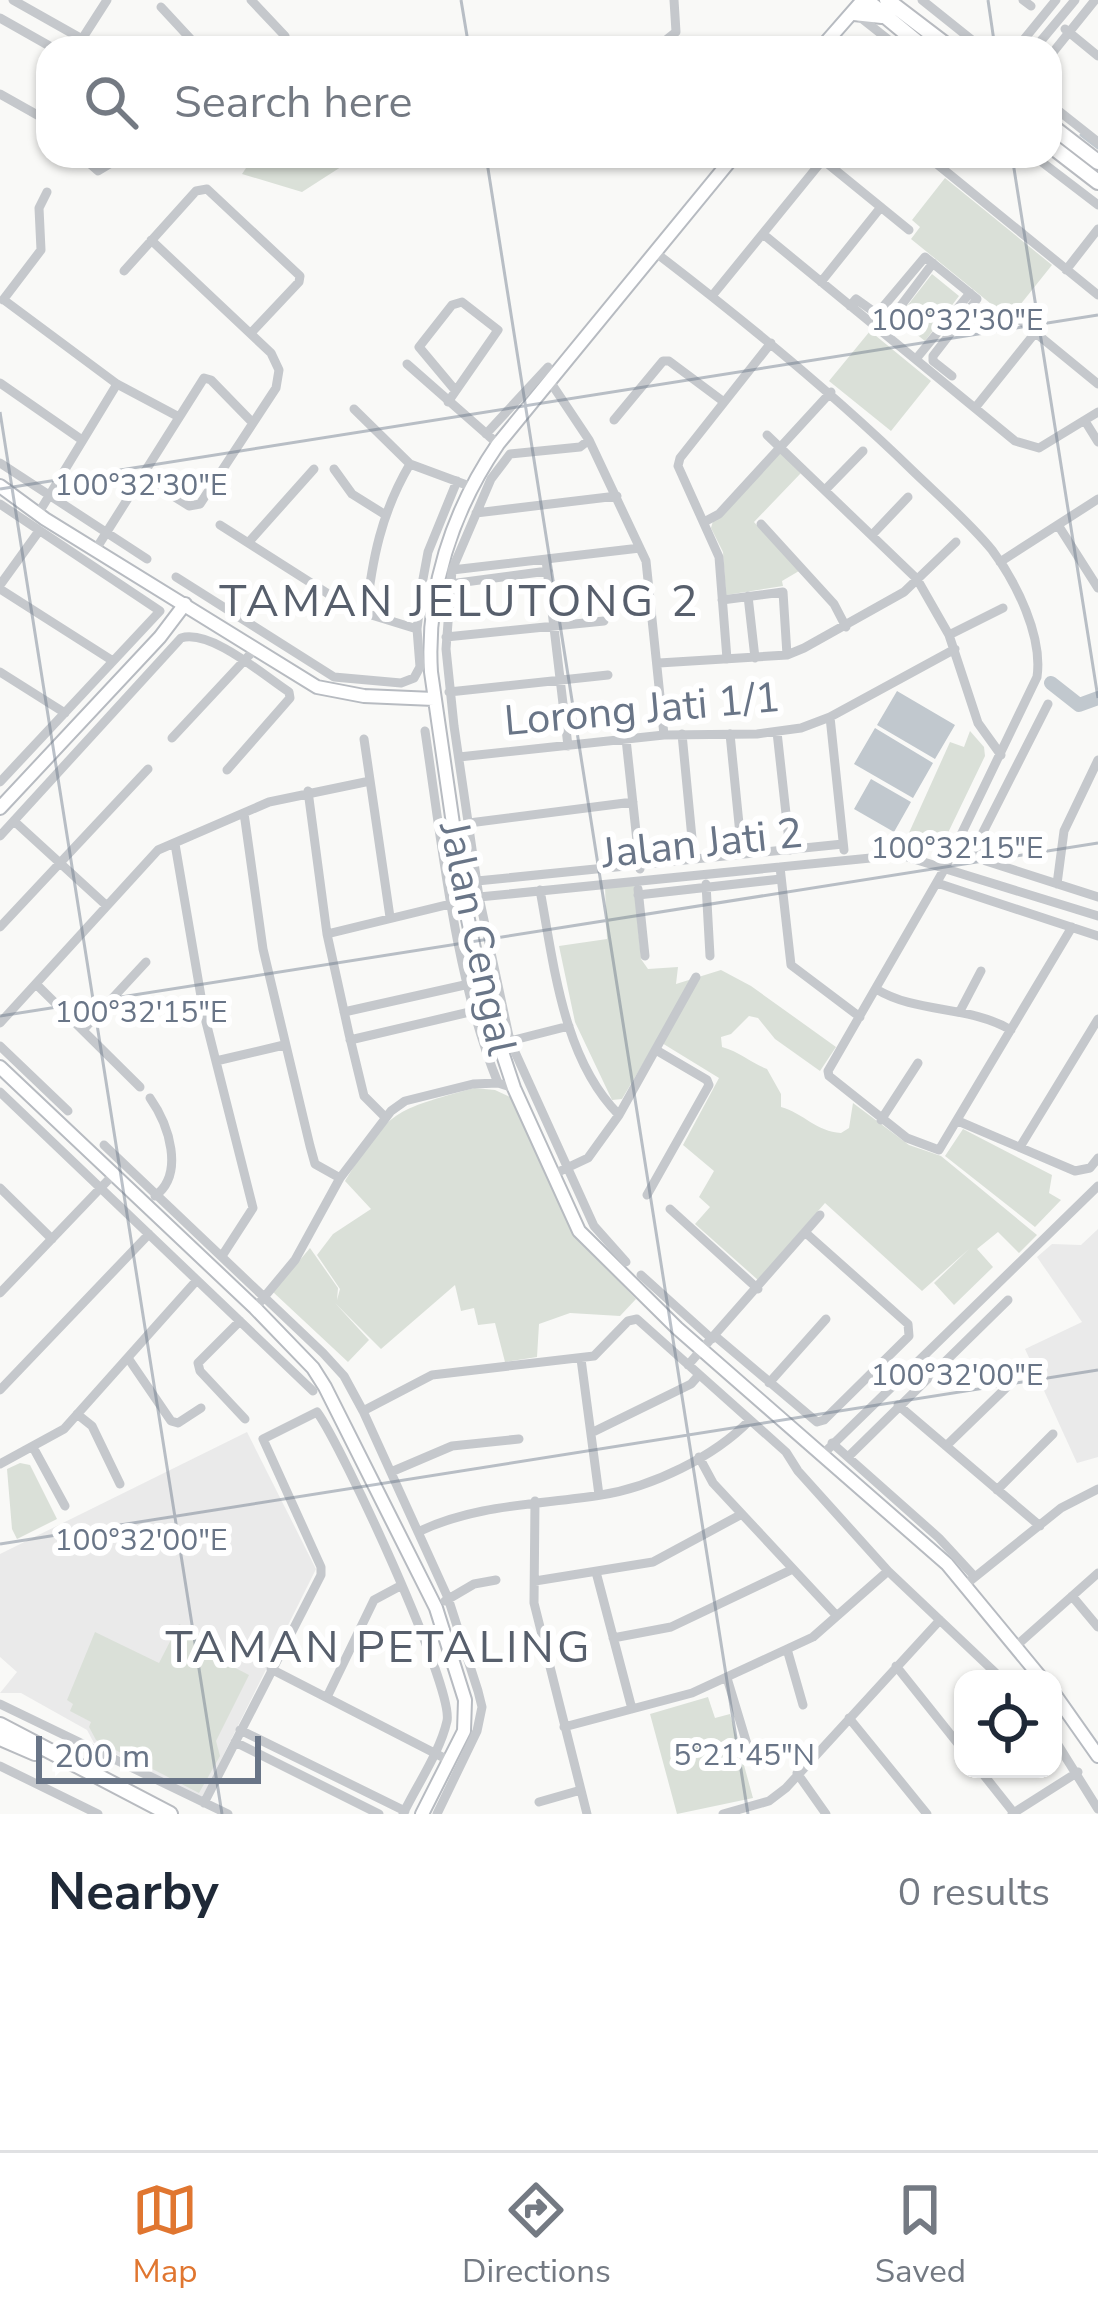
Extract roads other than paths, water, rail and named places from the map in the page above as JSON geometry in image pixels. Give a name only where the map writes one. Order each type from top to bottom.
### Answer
[{"type":"main road","points":[[887,0],[934,36]]},
{"type":"main road","points":[[854,5],[887,17],[910,36]]},
{"type":"main road","points":[[1062,134],[1098,162]]},
{"type":"main road","points":[[1064,156],[1098,182]]},
{"type":"main road","points":[[0,1726],[170,1814]]},
{"type":"main road","points":[[0,1738],[151,1814]]},
{"type":"street","points":[[13,0],[26,3],[77,36]]},
{"type":"street","points":[[84,36],[107,0]]},
{"type":"street","points":[[251,0],[276,36]]},
{"type":"street","points":[[671,36],[676,32],[674,0]]},
{"type":"street","points":[[922,0],[967,36]]},
{"type":"street","points":[[1027,36],[1056,0]]},
{"type":"street","points":[[1045,36],[1075,0]]},
{"type":"street","points":[[1062,42],[1096,0]]},
{"type":"street","points":[[830,36],[854,5],[886,36]]},
{"type":"street","points":[[161,7],[188,36]]},
{"type":"street","points":[[0,18],[36,38]]},
{"type":"street","points":[[1056,23],[1098,56]]},
{"type":"street","points":[[0,94],[36,114]]},
{"type":"street","points":[[1062,114],[1098,142]]},
{"type":"street","name":"Jalan Cengal","points":[[724,168],[498,444],[472,487],[430,636],[434,699],[484,998],[514,1088],[579,1231],[710,1342],[822,1455],[970,1581],[1034,1670]]},
{"type":"street","points":[[712,296],[816,168]]},
{"type":"street","points":[[836,168],[909,230]]},
{"type":"street","points":[[942,168],[1098,295]]},
{"type":"street","points":[[1050,168],[1097,203]]},
{"type":"street","points":[[124,271],[196,191],[207,189],[298,270],[299,282],[250,333]]},
{"type":"street","points":[[47,192],[39,208],[37,257],[2,302],[118,383],[179,417]]},
{"type":"street","points":[[821,282],[881,207]]},
{"type":"street","points":[[1066,270],[1098,230]]},
{"type":"street","points":[[763,234],[1015,441],[1033,448],[1098,412]]},
{"type":"street","points":[[141,476],[196,507],[203,502],[276,388],[279,370],[271,352],[151,240]]},
{"type":"street","points":[[656,253],[831,392],[976,532],[1000,562],[1033,631],[1040,659],[1037,677],[945,868],[828,1071],[831,1079],[907,1138],[943,1148],[1072,927]]},
{"type":"street","points":[[850,306],[856,298],[877,314],[925,257],[977,299],[933,356],[952,376]]},
{"type":"street","points":[[882,331],[933,263]]},
{"type":"street","points":[[916,359],[970,293]]},
{"type":"street","points":[[448,402],[499,330],[462,302],[452,304],[419,347],[455,390]]},
{"type":"street","points":[[1016,316],[1098,384]]},
{"type":"street","points":[[975,408],[1035,333]]},
{"type":"street","points":[[727,659],[719,557],[678,466],[771,343]]},
{"type":"street","points":[[614,420],[663,361],[670,361],[724,402]]},
{"type":"street","points":[[406,364],[498,444]]},
{"type":"street","points":[[486,434],[548,367]]},
{"type":"street","points":[[96,548],[204,378],[254,423]]},
{"type":"street","points":[[551,382],[589,440],[651,582],[664,735]]},
{"type":"street","points":[[0,383],[82,440]]},
{"type":"street","points":[[113,661],[0,587],[41,522],[47,497],[118,383]]},
{"type":"street","points":[[704,523],[719,514],[831,392]]},
{"type":"street","points":[[354,409],[410,464],[472,487]]},
{"type":"street","points":[[1085,421],[1098,442]]},
{"type":"street","points":[[767,435],[917,579],[950,635],[978,723],[1000,755]]},
{"type":"street","points":[[498,1083],[469,984],[465,900],[477,881],[449,692],[448,577],[491,479],[510,454],[580,446],[589,440]]},
{"type":"street","points":[[825,490],[863,451]]},
{"type":"street","points":[[0,463],[146,559]]},
{"type":"street","points":[[365,615],[384,514],[410,464]]},
{"type":"street","points":[[248,544],[314,469]]},
{"type":"street","points":[[334,469],[352,494],[384,514]]},
{"type":"street","points":[[176,577],[334,676],[401,683],[414,678],[420,667],[417,628],[428,551],[457,482]]},
{"type":"street","points":[[0,486],[160,611],[0,782]]},
{"type":"street","points":[[476,512],[617,496]]},
{"type":"street","points":[[872,535],[908,497]]},
{"type":"street","points":[[1000,562],[1098,499]]},
{"type":"street","points":[[0,505],[96,548],[304,680],[333,692],[434,699]]},
{"type":"street","points":[[760,524],[822,589],[845,627]]},
{"type":"street","points":[[220,525],[365,615],[417,628]]},
{"type":"street","points":[[1058,525],[1098,588]]},
{"type":"street","points":[[659,663],[787,655],[904,592],[956,542]]},
{"type":"street","points":[[448,577],[640,548]]},
{"type":"street","points":[[547,565],[568,746]]},
{"type":"street","points":[[722,600],[783,592],[787,655]]},
{"type":"street","points":[[748,596],[755,658]]},
{"type":"street","points":[[0,808],[160,637],[185,604]]},
{"type":"street","points":[[216,622],[225,608]]},
{"type":"street","points":[[950,635],[1003,608]]},
{"type":"street","points":[[446,637],[604,621]]},
{"type":"street","points":[[0,836],[181,638],[193,634],[210,640],[289,692],[290,698],[226,770]]},
{"type":"street","points":[[172,738],[255,649]]},
{"type":"street","name":"Lorong Jati 1/1","points":[[459,757],[664,735],[777,732],[830,718],[955,649]]},
{"type":"street","points":[[449,692],[608,675]]},
{"type":"street","points":[[2,678],[65,713]]},
{"type":"street","points":[[1048,704],[978,842],[978,854],[986,861],[1098,897]]},
{"type":"street","points":[[830,718],[845,861]]},
{"type":"street","points":[[425,731],[465,900],[510,1041],[594,1226],[626,1262]]},
{"type":"street","points":[[777,732],[790,850]]},
{"type":"street","points":[[682,734],[694,859]]},
{"type":"street","points":[[730,734],[742,854]]},
{"type":"street","points":[[364,739],[389,917]]},
{"type":"street","points":[[626,740],[645,956]]},
{"type":"street","points":[[1057,884],[1064,831],[1098,760]]},
{"type":"street","points":[[994,768],[1012,777]]},
{"type":"street","points":[[0,927],[148,770]]},
{"type":"street","points":[[0,1023],[158,850],[308,791],[370,781]]},
{"type":"street","points":[[308,791],[327,934],[350,1040],[364,1096],[385,1118]]},
{"type":"street","points":[[469,823],[633,802]]},
{"type":"street","points":[[244,814],[263,949],[284,1046],[315,1163],[340,1178]]},
{"type":"street","points":[[14,821],[107,906]]},
{"type":"street","points":[[175,844],[197,975],[253,1208],[223,1256]]},
{"type":"street","points":[[477,881],[843,844]]},
{"type":"street","name":"Jalan Jati 2","points":[[465,900],[704,874],[781,873],[901,855],[1098,916]]},
{"type":"street","points":[[638,895],[781,873],[791,965],[860,1017]]},
{"type":"street","points":[[704,874],[710,956]]},
{"type":"street","points":[[937,883],[1098,936]]},
{"type":"street","points":[[540,890],[568,1026],[598,1091],[619,1115]]},
{"type":"street","points":[[327,934],[465,900]]},
{"type":"street","points":[[82,1030],[146,962]]},
{"type":"street","points":[[959,1011],[981,971]]},
{"type":"street","points":[[554,1174],[588,1158],[619,1115],[696,977]]},
{"type":"street","points":[[36,984],[140,1087]]},
{"type":"street","points":[[344,1012],[469,984]]},
{"type":"street","points":[[876,989],[893,999],[981,1015],[1011,1030]]},
{"type":"street","points":[[350,1040],[474,1012]]},
{"type":"street","points":[[1021,1148],[1098,1019]]},
{"type":"street","points":[[510,1041],[568,1026]]},
{"type":"street","points":[[0,1046],[68,1111]]},
{"type":"street","points":[[216,1060],[284,1046]]},
{"type":"street","points":[[647,1195],[709,1085],[656,1049]]},
{"type":"street","points":[[881,1120],[918,1063]]},
{"type":"street","points":[[0,1067],[314,1368],[319,1389],[436,1608],[453,1654],[466,1718],[422,1814]]},
{"type":"street","points":[[255,1308],[296,1260],[340,1178],[385,1118],[405,1101],[473,1084],[514,1088]]},
{"type":"street","points":[[0,1092],[240,1321],[319,1389]]},
{"type":"street","points":[[150,1098],[160,1112],[173,1164],[167,1186],[155,1196]]},
{"type":"street","points":[[958,1121],[1075,1171],[1085,1170],[1098,1158]]},
{"type":"street","points":[[104,1145],[344,1376],[363,1411],[448,1598],[482,1707],[469,1753],[437,1814]]},
{"type":"street","points":[[0,1293],[113,1175]]},
{"type":"street","points":[[822,1455],[1098,1186]]},
{"type":"street","points":[[1,1191],[52,1239]]},
{"type":"street","points":[[670,1209],[758,1289]]},
{"type":"street","points":[[688,1365],[820,1215]]},
{"type":"street","points":[[0,1390],[149,1234]]},
{"type":"street","points":[[641,1275],[710,1342],[769,1383],[809,1420],[824,1420],[911,1329],[807,1234]]},
{"type":"street","points":[[0,1464],[64,1429],[197,1280]]},
{"type":"street","points":[[848,1457],[1007,1300]]},
{"type":"street","points":[[363,1411],[432,1376],[594,1356],[632,1318],[786,1452],[797,1472],[888,1571],[993,1670]]},
{"type":"street","points":[[769,1383],[826,1318]]},
{"type":"street","points":[[240,1321],[198,1363],[200,1371],[245,1419]]},
{"type":"street","points":[[128,1358],[171,1421],[178,1423],[201,1408]]},
{"type":"street","points":[[581,1359],[599,1495]]},
{"type":"street","points":[[591,1433],[692,1384],[699,1375]]},
{"type":"street","points":[[319,1389],[344,1376]]},
{"type":"street","points":[[946,1446],[1010,1384]]},
{"type":"street","points":[[898,1405],[1040,1526]]},
{"type":"street","points":[[204,1803],[240,1730],[271,1669],[322,1571],[263,1439],[320,1413],[402,1585],[447,1710],[434,1751],[404,1812],[240,1730]]},
{"type":"street","points":[[77,1414],[92,1426],[120,1484]]},
{"type":"street","points":[[418,1532],[470,1512],[628,1489],[699,1457],[732,1438],[750,1420]]},
{"type":"street","points":[[997,1490],[1053,1434]]},
{"type":"street","points":[[391,1472],[452,1446],[519,1439]]},
{"type":"street","points":[[832,1443],[970,1581],[1074,1498],[1098,1489]]},
{"type":"street","points":[[34,1449],[65,1506]]},
{"type":"street","points":[[699,1457],[713,1483],[837,1616]]},
{"type":"street","points":[[535,1501],[539,1632],[587,1814]]},
{"type":"street","points":[[535,1581],[652,1562],[742,1514]]},
{"type":"street","points":[[613,1639],[684,1622],[793,1568]]},
{"type":"street","points":[[564,1727],[727,1678],[814,1637],[888,1571]]},
{"type":"street","points":[[596,1572],[632,1709]]},
{"type":"street","points":[[1015,1647],[1098,1573]]},
{"type":"street","points":[[436,1608],[474,1585],[496,1580]]},
{"type":"street","points":[[327,1697],[374,1600],[402,1585]]},
{"type":"street","points":[[1072,1595],[1098,1628]]},
{"type":"street","points":[[722,1814],[769,1801],[940,1620]]},
{"type":"street","points":[[788,1649],[803,1705]]},
{"type":"street","points":[[896,1666],[954,1739]]},
{"type":"street","points":[[271,1669],[450,1761]]},
{"type":"street","points":[[727,1678],[750,1754]]},
{"type":"street","points":[[0,1704],[228,1814]]},
{"type":"street","points":[[1062,1705],[1098,1756]]},
{"type":"street","points":[[849,1718],[927,1814]]},
{"type":"street","points":[[235,1742],[379,1814]]},
{"type":"street","points":[[1062,1750],[1098,1809]]},
{"type":"street","points":[[0,1766],[98,1814]]},
{"type":"street","points":[[986,1778],[1013,1813],[1078,1772]]},
{"type":"street","points":[[797,1773],[826,1814]]},
{"type":"street","points":[[539,1802],[581,1790]]},
{"type":"waterway","points":[[1081,135],[1098,148]]},
{"type":"waterway","points":[[1051,683],[1079,705],[1098,698]]},
{"type":"district","name":"TAMAN JELUTONG 2","points":[[460,600]]},
{"type":"district","name":"TAMAN PETALING","points":[[379,1646]]}]
